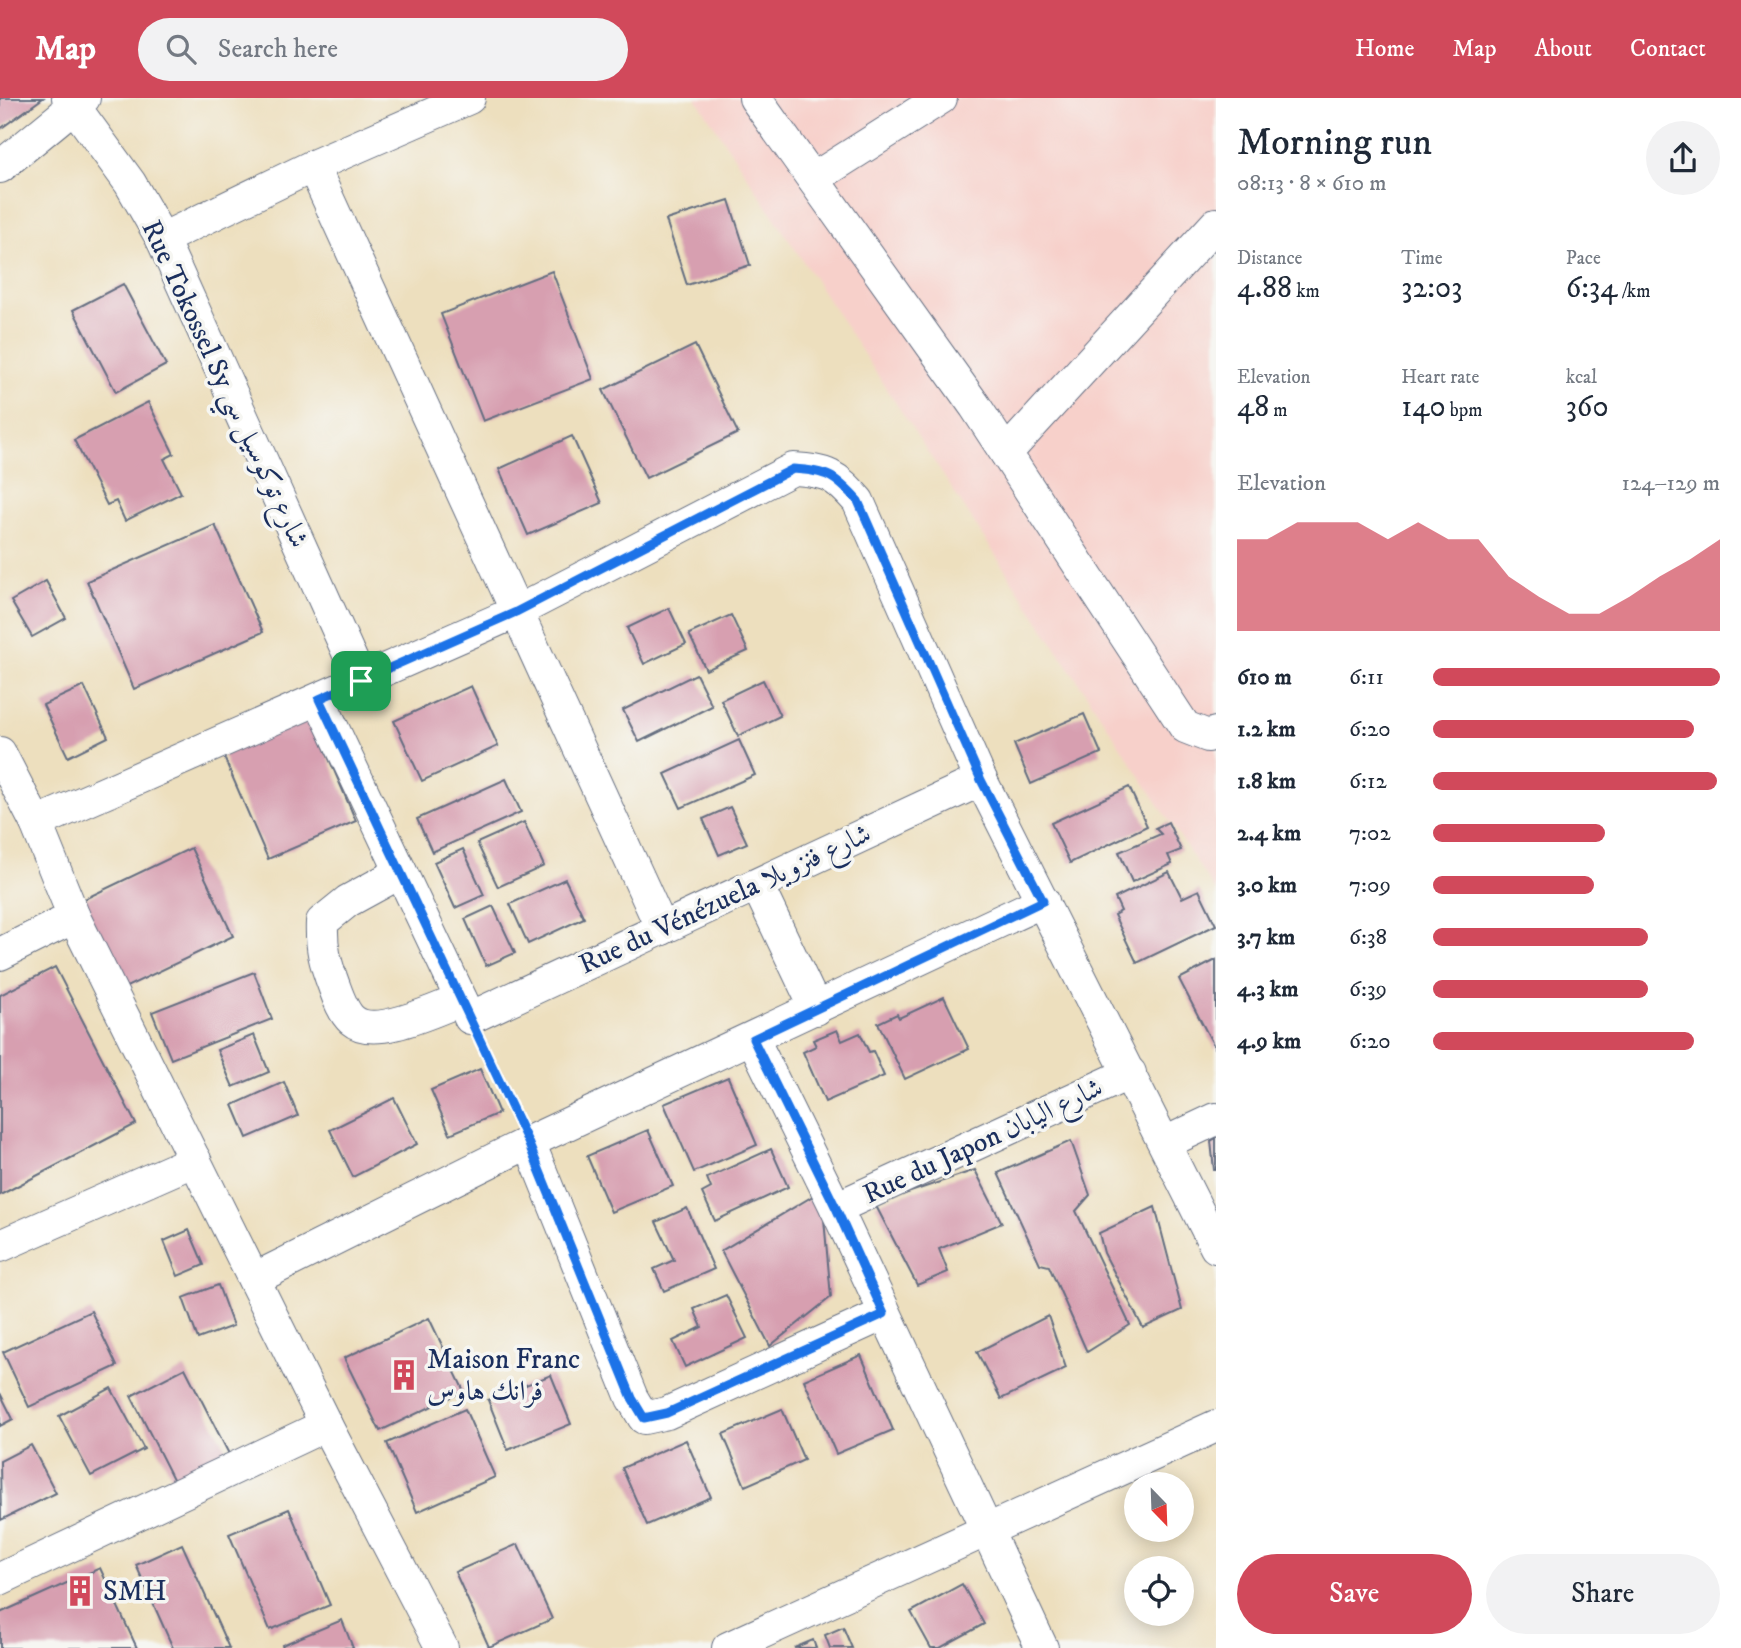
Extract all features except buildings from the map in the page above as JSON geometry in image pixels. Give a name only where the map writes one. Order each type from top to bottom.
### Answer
[{"type":"street","points":[[162,239],[313,166],[469,98]]},
{"type":"street","points":[[755,98],[1006,453],[1185,727],[1208,736],[1216,733]]},
{"type":"street","points":[[813,180],[941,98]]},
{"type":"street","points":[[0,167],[75,101]]},
{"type":"street","name":"Rue Tokossel Sy شارع توكوسيل سي","points":[[75,101],[130,183],[162,239],[361,681]]},
{"type":"street","points":[[313,166],[662,929]]},
{"type":"street","points":[[1006,453],[1216,224]]},
{"type":"street","points":[[36,822],[516,612],[793,469],[825,471],[858,501],[981,780],[1216,1247]]},
{"type":"street","points":[[319,699],[465,1009]]},
{"type":"street","points":[[0,752],[36,822],[74,917],[326,1425],[442,1648]]},
{"type":"street","name":"Rue du Vénézuela شارع فنزويلا","points":[[401,872],[348,901],[322,922],[321,950],[340,1002],[351,1019],[363,1026],[397,1024],[465,1009],[662,929],[981,780]]},
{"type":"street","points":[[757,885],[816,1009]]},
{"type":"street","points":[[254,1279],[528,1142],[1043,901]]},
{"type":"street","points":[[0,954],[74,917]]},
{"type":"street","points":[[753,1039],[836,1208],[1042,1648]]},
{"type":"street","name":"Rue du Japon شارع اليابان","points":[[836,1208],[1130,1073]]},
{"type":"street","points":[[1165,1143],[1216,1119]]},
{"type":"street","points":[[528,1142],[632,1398],[644,1418],[667,1413],[884,1314]]},
{"type":"street","points":[[0,1246],[195,1160]]},
{"type":"street","points":[[0,1579],[326,1425]]},
{"type":"street","points":[[728,1648],[1216,1426]]},
{"type":"path","points":[[465,1009],[528,1142]]},
{"type":"shaded area","points":[[696,98],[1216,98],[1216,892]]},
{"type":"place","name":"Maison Franc فرانك هاوس","points":[[404,1375]]},
{"type":"place","name":"SMH","points":[[80,1591]]},
{"type":"route","points":[[793,469],[825,471],[858,501],[981,780],[1043,901],[753,1039],[836,1208],[884,1314],[667,1413],[644,1418],[632,1398],[528,1142],[319,699],[361,681],[516,612],[793,469]]}]
